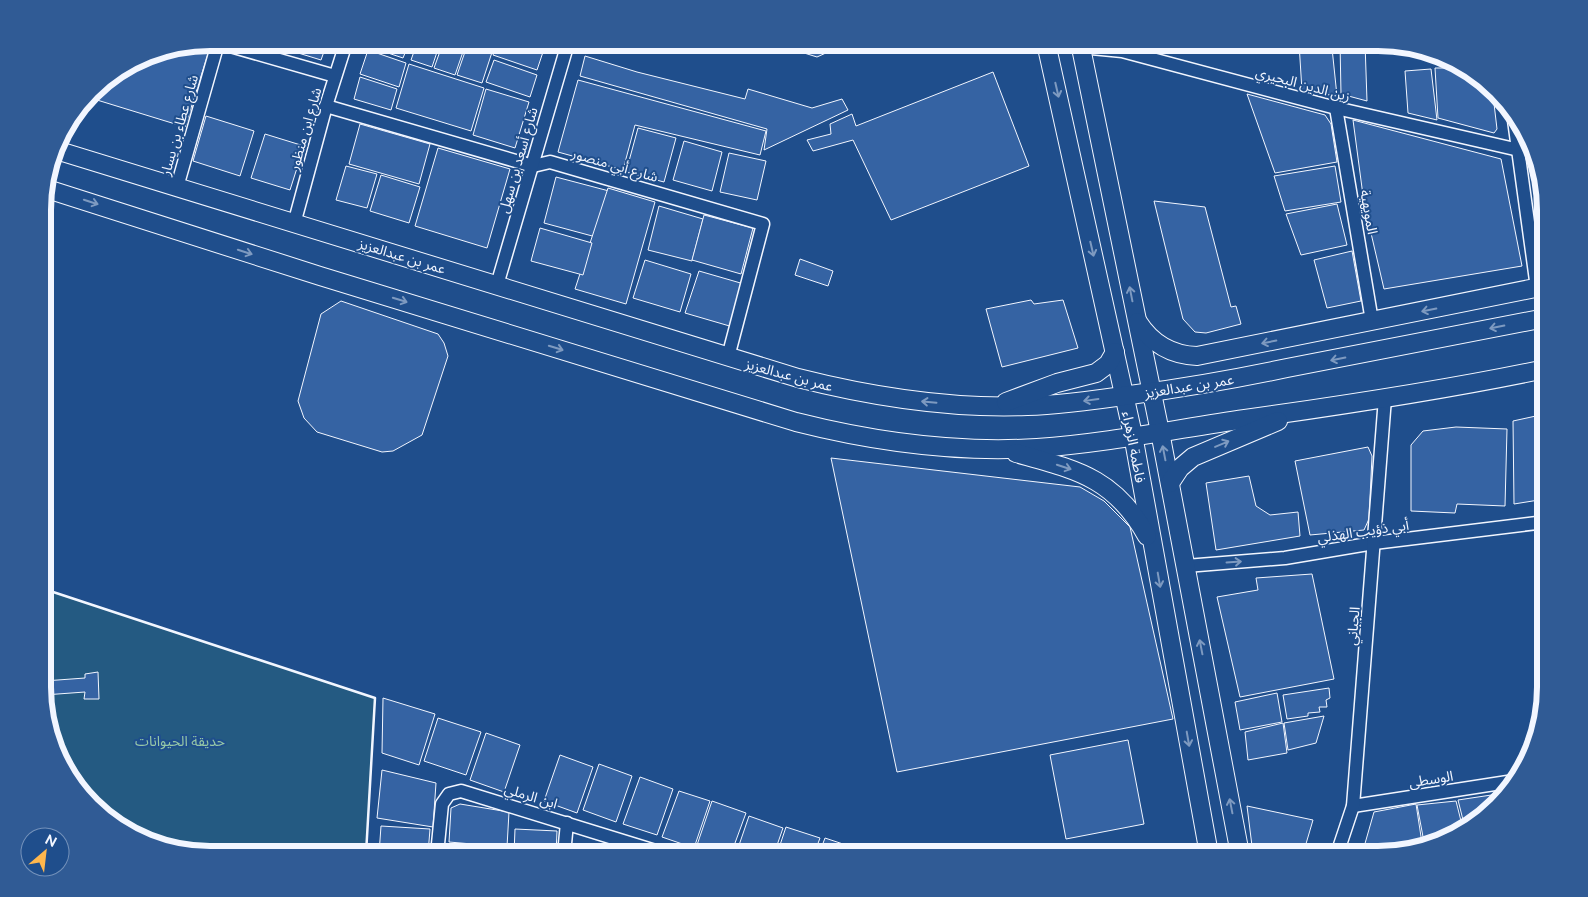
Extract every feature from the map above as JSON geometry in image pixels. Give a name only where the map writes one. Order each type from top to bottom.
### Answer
[{"type":"main road","name":"فاطمة الزهراء","points":[[1048,51],[1124,396],[1207,845]]},
{"type":"main road","points":[[1081,51],[1160,432],[1238,845]]},
{"type":"main road","name":"عمر بن عبدالعزيز","points":[[62,152],[798,378],[862,393],[928,402],[993,406],[1059,404],[1124,396],[1217,382],[1536,320]]},
{"type":"main road","points":[[53,191],[320,276],[796,422],[897,443],[1001,449],[1070,445],[1468,385],[1536,377]]},
{"type":"main road","name":"عمر بن عبدالعزيز","points":[[1136,320],[1143,330],[1162,347],[1185,356],[1197,356],[1536,288]]},
{"type":"main road","points":[[993,406],[1058,383],[1096,373],[1108,364],[1115,352]]},
{"type":"main road","points":[[1468,385],[1536,371]]},
{"type":"main road","points":[[1170,483],[1180,468],[1193,457],[1301,411]]},
{"type":"main road","points":[[1001,449],[1067,468],[1093,479],[1117,496],[1127,506],[1153,547]]},
{"type":"street","name":"شارع عطاء بن يسار","points":[[177,187],[216,51]]},
{"type":"street","points":[[250,51],[335,76]]},
{"type":"street","name":"شارع ابن منظور","points":[[294,224],[343,51]]},
{"type":"street","name":"شارع أسعد بن سهل","points":[[497,285],[564,51]]},
{"type":"street","name":"زين الدين البحيري","points":[[1122,51],[1336,108],[1519,150]]},
{"type":"street","name":"شارع أبي منصور","points":[[326,106],[532,166],[550,162],[763,224],[728,357]]},
{"type":"street","name":"المويهية","points":[[1336,108],[1372,321]]},
{"type":"street","points":[[1516,133],[1536,256]]},
{"type":"street","name":"الجباني","points":[[1340,845],[1353,806],[1385,398]]},
{"type":"street","name":"أبي ذؤيب الهذلي","points":[[1186,566],[1285,558],[1374,543],[1536,523]]},
{"type":"street","name":"الوسطى","points":[[1353,806],[1504,783]]},
{"type":"street","name":"ابن الرملي","points":[[438,846],[442,804],[444,798],[455,792],[467,792],[639,846]]},
{"type":"street","points":[[565,846],[567,823]]},
{"type":"green space","name":"حديقة الحيوانات","points":[[51,591],[375,698],[366,846],[210,846],[189,844],[149,834],[113,813],[98,799],[84,784],[63,748],[53,708],[51,687]]},
{"type":"building","points":[[292,51],[324,51],[321,60]]},
{"type":"building","points":[[368,51],[406,63],[399,87],[360,74]]},
{"type":"building","points":[[382,51],[406,51],[403,58]]},
{"type":"building","points":[[414,51],[437,51],[432,67],[411,60]]},
{"type":"building","points":[[440,51],[463,51],[455,75],[434,68]]},
{"type":"building","points":[[465,51],[492,51],[482,83],[457,75]]},
{"type":"building","points":[[494,51],[543,51],[537,70],[493,55]]},
{"type":"building","points":[[798,51],[830,51],[817,57]]},
{"type":"building","points":[[1300,51],[1332,51],[1337,96],[1302,91]]},
{"type":"building","points":[[1340,51],[1365,51],[1367,101],[1341,94]]},
{"type":"building","points":[[201,52],[208,54],[185,127],[97,100],[113,84],[149,63],[179,54]]},
{"type":"building","points":[[585,56],[637,72],[745,99],[748,89],[812,108],[842,99],[848,110],[764,150],[767,129],[580,76]]},
{"type":"building","points":[[494,60],[537,75],[530,97],[486,82]]},
{"type":"building","points":[[409,64],[484,88],[471,131],[396,108]]},
{"type":"building","points":[[1435,68],[1448,68],[1475,84],[1494,102],[1497,129],[1494,133],[1438,118]]},
{"type":"building","points":[[1431,69],[1437,120],[1408,113],[1405,71]]},
{"type":"building","points":[[993,72],[1029,166],[891,220],[853,140],[813,151],[807,140],[831,134],[830,124],[852,114],[856,126]]},
{"type":"building","points":[[360,77],[397,89],[391,110],[354,99]]},
{"type":"building","points":[[578,80],[766,131],[760,155],[635,125],[623,170],[558,152]]},
{"type":"building","points":[[486,89],[529,102],[515,148],[473,135]]},
{"type":"building","points":[[1247,94],[1325,115],[1331,124],[1337,162],[1275,173]]},
{"type":"building","points":[[206,116],[254,131],[240,176],[193,161]]},
{"type":"building","points":[[1353,120],[1501,159],[1522,266],[1384,289],[1364,203]]},
{"type":"building","points":[[360,124],[430,144],[419,184],[349,164]]},
{"type":"building","points":[[638,128],[676,138],[664,182],[626,172]]},
{"type":"building","points":[[265,134],[304,146],[290,190],[251,178]]},
{"type":"building","points":[[684,141],[722,152],[712,191],[673,180]]},
{"type":"building","points":[[438,148],[510,169],[487,248],[415,226]]},
{"type":"building","points":[[729,153],[766,161],[757,200],[720,192]]},
{"type":"building","points":[[346,166],[377,174],[367,208],[336,200]]},
{"type":"building","points":[[1335,166],[1341,202],[1285,211],[1274,176]]},
{"type":"building","points":[[381,175],[420,187],[409,223],[370,211]]},
{"type":"building","points":[[556,177],[609,191],[596,237],[544,223]]},
{"type":"building","points":[[608,188],[655,202],[626,304],[575,289]]},
{"type":"building","points":[[1154,201],[1205,207],[1231,307],[1236,306],[1241,324],[1206,333],[1195,332],[1183,319]]},
{"type":"building","points":[[1337,204],[1347,245],[1301,255],[1286,214]]},
{"type":"building","points":[[659,206],[703,219],[692,261],[648,250]]},
{"type":"building","points":[[704,215],[753,228],[741,274],[692,260]]},
{"type":"building","points":[[540,228],[592,243],[583,275],[531,261]]},
{"type":"building","points":[[1352,251],[1361,301],[1327,308],[1314,260]]},
{"type":"building","points":[[800,259],[833,271],[828,286],[795,275]]},
{"type":"building","points":[[645,260],[691,274],[680,312],[633,298]]},
{"type":"building","points":[[699,271],[744,284],[733,327],[685,313]]},
{"type":"building","points":[[1031,300],[1034,304],[1063,300],[1078,348],[1002,367],[986,309]]},
{"type":"building","points":[[341,301],[438,334],[444,343],[448,356],[422,435],[393,451],[382,452],[317,432],[304,418],[298,401],[321,314]]},
{"type":"building","points":[[1536,416],[1536,500],[1514,504],[1513,421]]},
{"type":"building","points":[[1456,427],[1507,429],[1505,506],[1457,504],[1455,513],[1411,511],[1411,445],[1423,431]]},
{"type":"building","points":[[1368,447],[1372,456],[1369,519],[1364,530],[1310,535],[1295,461]]},
{"type":"building","points":[[831,458],[1080,487],[1104,501],[1130,527],[1173,719],[897,772]]},
{"type":"building","points":[[1249,476],[1256,506],[1270,515],[1298,512],[1300,536],[1216,550],[1206,483]]},
{"type":"building","points":[[1312,574],[1334,679],[1240,697],[1217,597],[1258,590],[1256,578]]},
{"type":"building","points":[[98,672],[99,699],[84,699],[85,692],[52,694],[51,680],[85,678],[85,674]]},
{"type":"building","points":[[1329,688],[1330,698],[1326,700],[1327,707],[1319,707],[1320,712],[1308,713],[1308,716],[1287,719],[1283,695]]},
{"type":"building","points":[[1277,693],[1282,722],[1240,730],[1235,702]]},
{"type":"building","points":[[383,698],[435,714],[419,765],[382,753]]},
{"type":"building","points":[[1324,716],[1316,743],[1288,750],[1284,723]]},
{"type":"building","points":[[438,718],[481,732],[466,775],[424,761]]},
{"type":"building","points":[[1283,723],[1287,753],[1248,760],[1245,732]]},
{"type":"building","points":[[486,733],[520,745],[504,792],[470,780]]},
{"type":"building","points":[[1128,740],[1144,824],[1066,839],[1050,755]]},
{"type":"building","points":[[560,755],[593,767],[577,813],[544,801]]},
{"type":"building","points":[[599,764],[632,776],[616,822],[583,810]]},
{"type":"building","points":[[382,770],[436,783],[433,827],[377,818]]},
{"type":"building","points":[[640,777],[673,789],[657,835],[623,824]]},
{"type":"building","points":[[679,791],[710,801],[695,846],[687,846],[662,837]]},
{"type":"building","points":[[1494,795],[1463,821],[1458,800]]},
{"type":"building","points":[[712,801],[746,813],[734,846],[697,846]]},
{"type":"building","points":[[1456,801],[1461,822],[1423,839],[1417,805]]},
{"type":"building","points":[[460,804],[509,812],[507,846],[449,842],[451,808]]},
{"type":"building","points":[[1416,804],[1421,839],[1409,843],[1365,845],[1374,812]]},
{"type":"building","points":[[1247,806],[1313,820],[1306,845],[1252,845]]},
{"type":"building","points":[[749,816],[783,828],[777,846],[739,846]]},
{"type":"building","points":[[381,826],[430,829],[429,846],[380,846]]},
{"type":"building","points":[[786,827],[820,838],[817,845],[780,846]]},
{"type":"building","points":[[515,829],[557,831],[556,846],[514,846]]},
{"type":"building","points":[[825,838],[847,845],[822,845]]},
{"type":"wall","points":[[51,591],[375,698],[366,846]]}]
